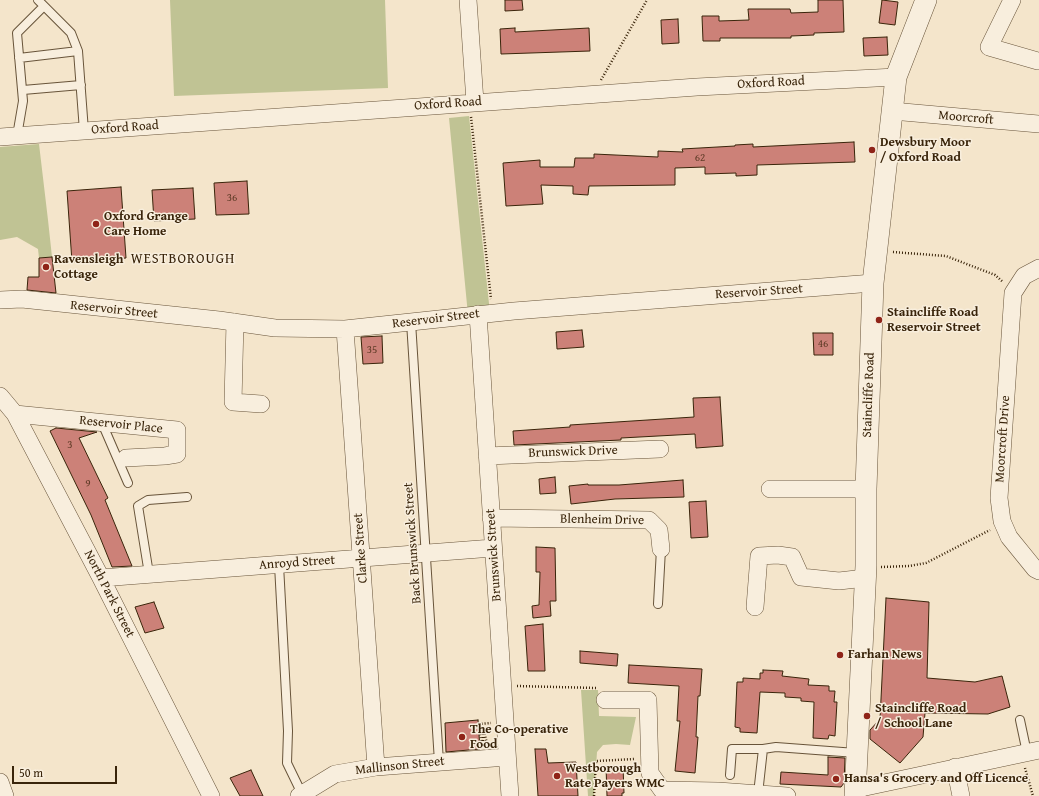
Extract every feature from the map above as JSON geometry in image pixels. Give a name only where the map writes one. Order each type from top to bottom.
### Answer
[{"type":"street","points":[[468,0],[472,103]]},
{"type":"street","name":"Staincliffe Road","points":[[855,792],[865,578],[866,489],[874,283],[896,77],[926,0]]},
{"type":"street","points":[[1012,0],[989,47],[1038,61]]},
{"type":"street","name":"Oxford Road","points":[[0,137],[697,87],[896,77]]},
{"type":"street","name":"Moorcroft","points":[[892,111],[1039,124]]},
{"type":"street","points":[[1012,293],[1024,276],[1039,268]]},
{"type":"street","name":"Reservoir Street","points":[[0,300],[22,299],[235,322],[275,328],[345,330],[485,314],[874,283]]},
{"type":"street","name":"Moorcroft Drive","points":[[1012,293],[1000,506],[1002,521],[1009,537],[1035,569],[1039,571]]},
{"type":"street","name":"Brunswick Street","points":[[485,314],[487,456],[510,796]]},
{"type":"street","points":[[235,322],[233,402],[261,404]]},
{"type":"street","name":"Clarke Street","points":[[345,330],[376,767]]},
{"type":"street","name":"North Park Street","points":[[0,396],[15,414],[101,578],[211,796]]},
{"type":"street","name":"Reservoir Place","points":[[15,414],[177,430],[177,454],[126,458]]},
{"type":"street","name":"Brunswick Drive","points":[[487,456],[660,449]]},
{"type":"street","points":[[770,489],[866,489]]},
{"type":"street","name":"Blenheim Drive","points":[[491,518],[649,520],[659,530],[661,549]]},
{"type":"street","name":"Anroyd Street","points":[[101,578],[493,548]]},
{"type":"street","points":[[755,607],[760,556],[778,555],[792,557],[801,577],[839,581],[865,578]]},
{"type":"street","points":[[605,700],[648,700],[650,772],[662,790],[718,791],[787,796]]},
{"type":"street","points":[[855,792],[955,767],[1029,753]]},
{"type":"street","name":"Mallinson Street","points":[[301,795],[335,774],[376,767],[507,757]]},
{"type":"street","points":[[955,767],[961,796]]},
{"type":"street","points":[[0,782],[5,796]]},
{"type":"lane","points":[[17,136],[22,112],[22,90],[17,33],[41,3],[71,33],[78,52],[84,131]]},
{"type":"lane","points":[[19,58],[78,52]]},
{"type":"lane","points":[[22,90],[81,85]]},
{"type":"lane","name":"Back Brunswick Street","points":[[411,322],[439,762]]},
{"type":"lane","points":[[102,423],[128,483]]},
{"type":"lane","points":[[149,574],[138,506],[148,500],[187,497]]},
{"type":"lane","name":"Blenheim Drive","points":[[658,604],[661,549]]},
{"type":"lane","points":[[279,565],[288,731],[287,763],[301,795]]},
{"type":"lane","points":[[1020,720],[1029,753]]},
{"type":"lane","points":[[730,775],[732,749],[776,748],[856,752]]},
{"type":"lane","points":[[758,794],[763,749]]},
{"type":"path","points":[[593,95],[647,0]]},
{"type":"path","points":[[472,103],[485,314]]},
{"type":"path","points":[[895,252],[946,256],[995,275],[1012,293]]},
{"type":"path","points":[[886,567],[909,566],[926,563],[987,532]]},
{"type":"path","points":[[502,686],[570,686],[601,688],[605,700]]},
{"type":"path","points":[[486,723],[478,724],[483,750],[483,727],[488,758]]},
{"type":"path","points":[[1029,753],[1033,796]]},
{"type":"path","points":[[594,796],[596,761],[649,758]]},
{"type":"green space","points":[[170,0],[385,0],[388,88],[174,96]]},
{"type":"green space","points":[[469,116],[490,313],[468,315],[449,118]]},
{"type":"green space","points":[[39,144],[52,257],[39,258],[38,249],[17,237],[0,240],[0,147]]},
{"type":"green space","points":[[581,690],[598,690],[599,716],[636,717],[630,745],[603,745],[597,752],[594,796],[588,796]]},
{"type":"building","points":[[505,0],[522,0],[523,10],[505,11]]},
{"type":"building","points":[[818,0],[843,0],[844,32],[814,33],[814,35],[791,36],[791,38],[720,38],[720,41],[703,41],[702,16],[719,16],[719,21],[749,20],[748,9],[790,9],[791,13],[818,12]]},
{"type":"building","points":[[882,0],[898,2],[895,25],[879,23]]},
{"type":"building","points":[[678,19],[679,43],[662,44],[661,20]]},
{"type":"building","points":[[515,28],[515,32],[589,28],[590,51],[501,54],[500,29]]},
{"type":"building","points":[[887,37],[888,55],[864,56],[863,38]]},
{"type":"building","points":[[854,142],[855,162],[757,165],[757,175],[736,176],[736,173],[705,174],[705,167],[675,168],[675,185],[589,186],[588,195],[573,194],[573,186],[541,185],[543,204],[506,206],[503,163],[540,160],[540,167],[574,167],[575,158],[594,158],[594,154],[658,157],[658,151],[683,152],[682,149],[753,144],[753,147]]},
{"type":"building","points":[[247,181],[249,214],[216,215],[214,183]]},
{"type":"building","name":"Oxford Grange Care Home","points":[[121,187],[126,258],[72,262],[67,191]]},
{"type":"building","points":[[193,188],[195,219],[154,221],[152,190]]},
{"type":"building","name":"Ravensleigh Cottage","points":[[52,257],[56,293],[27,290],[28,277],[39,277],[39,258]]},
{"type":"building","points":[[582,330],[584,347],[557,349],[556,332]]},
{"type":"building","points":[[813,333],[833,333],[833,355],[814,355]]},
{"type":"building","points":[[382,336],[383,363],[363,364],[361,337]]},
{"type":"building","points":[[720,397],[723,446],[696,448],[695,434],[621,438],[621,440],[514,445],[513,431],[570,427],[570,425],[694,417],[693,398]]},
{"type":"building","points":[[56,428],[97,432],[79,438],[108,498],[105,500],[132,566],[112,567],[91,515],[50,431]]},
{"type":"building","points":[[555,477],[556,493],[540,494],[539,479]]},
{"type":"building","points":[[683,480],[684,497],[615,499],[571,504],[569,486],[588,484],[619,485]]},
{"type":"building","points":[[706,501],[708,537],[691,538],[689,502]]},
{"type":"building","points":[[536,547],[555,548],[556,601],[550,601],[551,616],[533,618],[532,606],[539,605],[540,572],[536,572]]},
{"type":"building","points":[[886,598],[929,602],[927,678],[975,682],[1002,676],[1010,707],[988,714],[925,713],[923,737],[900,763],[870,739],[870,730],[880,719]]},
{"type":"building","points":[[154,602],[164,628],[145,633],[135,607]]},
{"type":"building","points":[[543,624],[545,671],[528,671],[525,626]]},
{"type":"building","points":[[580,651],[618,654],[617,666],[580,663]]},
{"type":"building","points":[[629,665],[702,669],[700,696],[698,696],[696,737],[698,737],[695,773],[675,771],[680,721],[677,721],[679,686],[628,683]]},
{"type":"building","points":[[763,670],[783,671],[782,676],[809,679],[808,685],[829,686],[829,691],[835,691],[834,702],[837,702],[835,736],[829,735],[828,739],[813,738],[814,702],[801,701],[801,698],[785,697],[785,693],[760,692],[757,733],[740,732],[740,728],[735,727],[737,682],[743,682],[743,678],[760,679],[760,673],[763,673]]},
{"type":"building","name":"The Co-operative Food","points":[[478,720],[480,749],[446,752],[445,723]]},
{"type":"building","name":"Westborough Rate Payers WMC","points":[[535,749],[546,749],[548,763],[576,762],[578,796],[538,796]]},
{"type":"building","points":[[828,757],[845,758],[844,783],[841,787],[780,784],[781,772],[828,775]]},
{"type":"building","points":[[606,766],[623,766],[624,793],[622,793],[622,796],[607,796]]},
{"type":"building","points":[[251,770],[263,796],[240,796],[230,778]]},
{"type":"place","name":"Dewsbury Moor / Oxford Road","points":[[872,150]]},
{"type":"place","name":"Oxford Grange Care Home","points":[[96,224]]},
{"type":"place","name":"Ravensleigh Cottage","points":[[46,267]]},
{"type":"place","name":"Staincliffe Road Reservoir Street","points":[[879,320]]},
{"type":"place","name":"Farhan News","points":[[840,655]]},
{"type":"place","name":"Staincliffe Road / School Lane","points":[[867,716]]},
{"type":"place","name":"The Co-operative Food","points":[[462,737]]},
{"type":"place","name":"Westborough Rate Payers WMC","points":[[557,776]]},
{"type":"place","name":"Hansa's Grocery and Off Licence","points":[[836,779]]},
{"type":"district","name":"WESTBOROUGH","points":[[183,259]]}]
